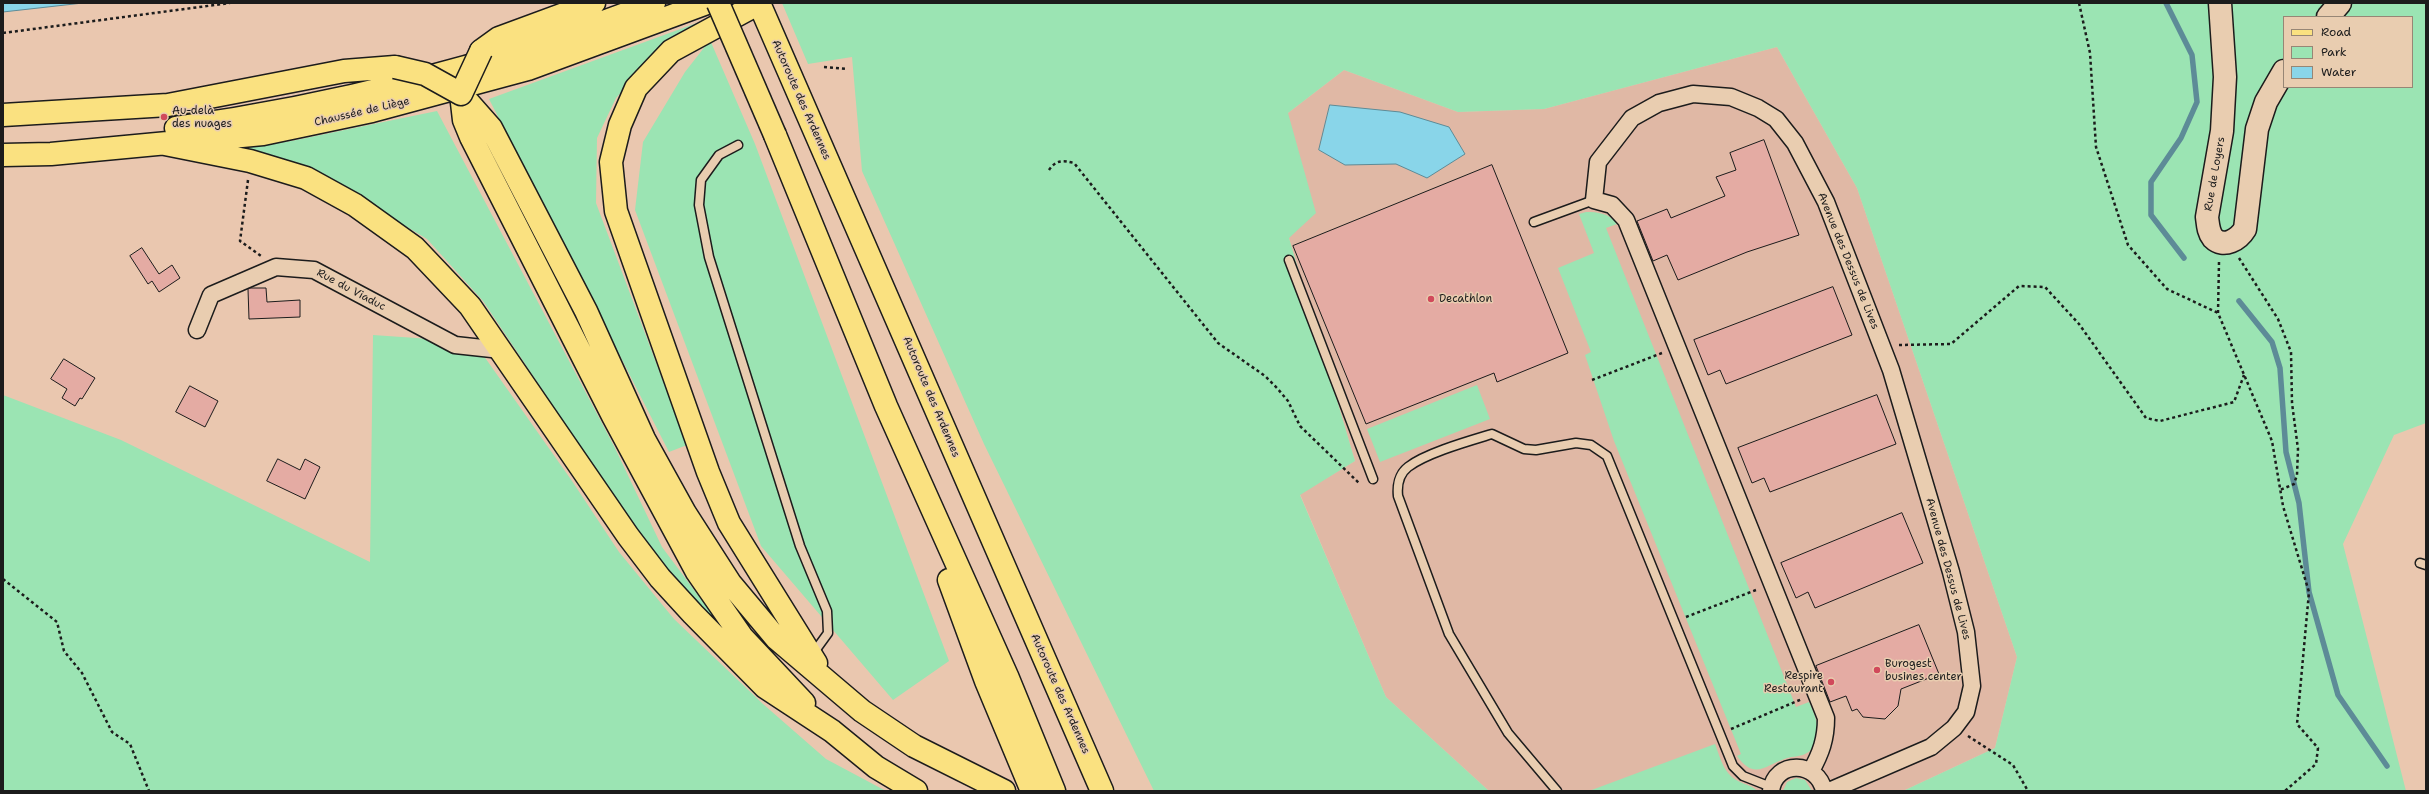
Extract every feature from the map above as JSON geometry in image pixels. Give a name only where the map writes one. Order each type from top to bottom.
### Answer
[{"type":"main road","points":[[461,94],[481,51],[499,38],[594,3]]},
{"type":"main road","name":"Chaussée de Liège","points":[[3,140],[50,139],[169,129],[261,116],[378,91],[521,51],[654,3]]},
{"type":"main road","name":"Chaussée de Liège","points":[[3,155],[51,154],[263,134],[380,109],[528,69],[707,3]]},
{"type":"main road","points":[[718,3],[775,135],[996,679],[1032,791]]},
{"type":"main road","points":[[755,3],[672,51],[636,88],[620,125],[611,162],[614,197],[616,211],[708,472],[729,522],[830,685]]},
{"type":"main road","name":"Autoroute des Ardennes","points":[[759,3],[1102,791]]},
{"type":"main road","points":[[3,115],[168,105],[344,71],[395,67],[425,74],[461,94],[481,132],[586,311],[644,439],[685,513],[730,583],[776,638],[862,711],[914,746],[1004,791]]},
{"type":"main road","points":[[481,132],[613,416],[697,572],[742,637],[832,731]]},
{"type":"main road","points":[[165,144],[250,161],[306,178],[355,205],[415,248],[470,306],[628,536],[660,578],[765,687],[832,731],[876,767],[916,791]]},
{"type":"main road","points":[[996,679],[1054,791]]},
{"type":"street","name":"Rue de Loyers","points":[[2220,3],[2225,77],[2222,131],[2207,216],[2209,229],[2214,238],[2226,241]]},
{"type":"street","points":[[2329,16],[2340,3]]},
{"type":"street","points":[[2226,241],[2240,237],[2247,220],[2257,129],[2266,102],[2283,73]]},
{"type":"street","name":"Avenue des Dessus de Lives","points":[[1594,200],[1598,162],[1632,118],[1659,103],[1693,94],[1731,96],[1758,108],[1776,119],[1795,143],[1819,189],[1896,384],[1951,572],[1966,632],[1972,686],[1966,712],[1954,728],[1931,747],[1829,791]]},
{"type":"street","points":[[1594,200],[1612,205],[1626,220],[1826,718],[1826,736],[1823,747],[1811,771]]},
{"type":"street","name":"Rue du Viaduc","points":[[197,330],[211,295],[276,267],[314,270],[455,345],[501,350]]},
{"type":"street","points":[[1771,789],[1777,776],[1784,770],[1802,767],[1818,776],[1824,791]]},
{"type":"lane","points":[[738,144],[719,155],[701,180],[698,205],[709,257],[800,546],[827,611],[828,633],[811,655]]},
{"type":"lane","points":[[1534,222],[1594,200]]},
{"type":"lane","points":[[1288,260],[1373,480]]},
{"type":"lane","points":[[1557,791],[1508,733],[1449,634],[1398,496],[1397,486],[1407,468],[1421,460],[1466,441],[1492,434],[1524,449],[1536,450],[1576,444],[1591,445],[1607,456],[1733,766],[1743,776],[1771,789]]},
{"type":"path","points":[[3,33],[230,3]]},
{"type":"path","points":[[2079,3],[2090,53],[2096,147],[2128,245],[2167,290],[2218,313]]},
{"type":"path","points":[[824,67],[847,69]]},
{"type":"path","points":[[250,161],[240,241],[276,267]]},
{"type":"path","points":[[1049,170],[1054,162],[1059,161],[1074,163],[1218,343],[1265,376],[1288,401],[1300,426],[1360,484]]},
{"type":"path","points":[[2226,241],[2218,313],[2272,441],[2283,506],[2309,592],[2297,724],[2318,748],[2316,764],[2285,791]]},
{"type":"path","points":[[2226,241],[2278,319],[2291,352],[2292,403],[2298,449],[2297,475],[2294,484],[2280,490]]},
{"type":"path","points":[[1881,345],[1950,344],[2019,286],[2044,287],[2079,324],[2146,418],[2160,421],[2234,402],[2244,375]]},
{"type":"path","points":[[1592,380],[1677,346]]},
{"type":"path","points":[[3,579],[57,622],[64,651],[82,673],[112,732],[130,744],[150,791]]},
{"type":"path","points":[[1674,622],[1740,597]]},
{"type":"path","points":[[1720,734],[1791,704]]},
{"type":"path","points":[[1954,728],[2014,765],[2028,791]]},
{"type":"shaded area","points":[[1777,47],[1857,188],[2017,657],[1995,748],[1903,791],[1489,791],[1386,697],[1300,494],[1355,461],[1289,238],[1288,113],[1344,70],[1458,112],[1544,109]]},
{"type":"green space","points":[[782,3],[2426,3],[2426,423],[2394,435],[2343,544],[2406,791],[1903,791],[1995,748],[2017,657],[1857,188],[1777,47],[1544,109],[1458,112],[1344,70],[1288,113],[1316,213],[1289,238],[1355,461],[1300,495],[1386,697],[1489,791],[1154,791],[984,444],[862,171],[852,57],[808,64]]},
{"type":"green space","points":[[705,20],[704,24],[654,55],[616,98],[597,138],[596,203],[687,445],[669,452],[489,99]]},
{"type":"green space","points":[[710,40],[755,144],[949,661],[893,700],[761,546],[635,210],[643,142],[685,72]]},
{"type":"green space","points":[[437,111],[614,446],[662,547],[733,642],[675,580],[624,512],[483,301],[427,239],[322,176],[225,151],[291,141]]},
{"type":"green space","points":[[1595,212],[1607,215],[1617,224],[1606,228],[1796,707],[1809,702],[1815,715],[1818,730],[1816,744],[1812,750],[1803,755],[1787,758],[1760,769],[1749,768],[1743,764],[1737,756],[1741,754],[1614,441],[1585,355],[1591,352],[1558,268],[1594,253],[1579,214]]},
{"type":"green space","points":[[373,335],[474,342],[572,481],[619,552],[674,619],[763,704],[826,759],[886,791],[3,791],[3,395],[121,440],[370,562]]},
{"type":"green space","points":[[1477,385],[1490,419],[1380,462],[1367,429]]},
{"type":"green space","points":[[1715,744],[1721,761],[1730,775],[1757,791],[1589,791]]},
{"type":"green space","points":[[1796,778],[1805,780],[1812,791],[1783,791],[1787,782]]},
{"type":"water","points":[[3,3],[83,3],[3,12]]},
{"type":"water","points":[[1330,105],[1400,112],[1449,127],[1465,154],[1427,178],[1396,164],[1345,165],[1319,150]]},
{"type":"building","points":[[1764,140],[1799,235],[1747,252],[1678,280],[1667,255],[1653,261],[1637,221],[1667,209],[1671,218],[1725,196],[1716,177],[1736,170],[1730,153]]},
{"type":"building","name":"Decathlon","points":[[1492,165],[1568,353],[1497,382],[1494,373],[1366,424],[1293,246]]},
{"type":"building","points":[[142,248],[159,274],[172,265],[180,278],[159,292],[152,281],[148,284],[130,256]]},
{"type":"building","points":[[1833,287],[1852,335],[1726,384],[1720,370],[1708,375],[1694,340]]},
{"type":"building","points":[[266,288],[267,302],[300,300],[300,317],[249,319],[248,289]]},
{"type":"building","points":[[64,359],[95,378],[82,399],[80,398],[75,406],[62,398],[67,389],[51,379]]},
{"type":"building","points":[[190,386],[218,401],[205,427],[176,412]]},
{"type":"building","points":[[1877,395],[1896,444],[1770,492],[1764,478],[1752,483],[1738,448]]},
{"type":"building","points":[[278,459],[300,470],[305,459],[320,467],[305,499],[267,481]]},
{"type":"building","points":[[1902,513],[1923,563],[1815,608],[1808,592],[1796,598],[1781,563]]},
{"type":"building","name":"Burogest busines center","points":[[1919,625],[1939,674],[1901,689],[1898,706],[1885,719],[1863,717],[1857,709],[1852,711],[1846,696],[1830,702],[1816,666]]},
{"type":"waterway","points":[[2166,3],[2192,55],[2197,102],[2181,138],[2151,182],[2151,215],[2184,258]]},
{"type":"waterway","points":[[2239,301],[2272,342],[2280,368],[2286,452],[2299,503],[2309,592],[2338,695],[2387,766]]},
{"type":"place","name":"Au-delà des nuages","points":[[164,117]]},
{"type":"place","name":"Decathlon","points":[[1431,299]]},
{"type":"place","name":"Burogest busines center","points":[[1877,670]]},
{"type":"place","name":"Respire Restaurant","points":[[1831,682]]}]
